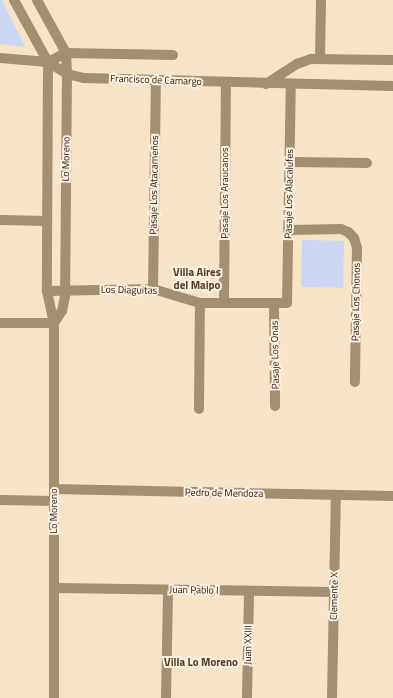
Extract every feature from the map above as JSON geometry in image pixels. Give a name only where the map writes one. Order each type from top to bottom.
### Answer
[{"type":"street","name":"Lo Moreno","points":[[14,0],[48,62],[47,291],[54,323],[54,698]]},
{"type":"street","name":"Lo Moreno","points":[[37,0],[66,53],[65,290],[62,311],[54,323]]},
{"type":"street","points":[[320,58],[321,0]]},
{"type":"street","points":[[48,62],[66,53],[173,55]]},
{"type":"street","name":"Francisco de Camargo","points":[[0,58],[48,62],[67,74],[84,78],[266,84],[393,86]]},
{"type":"street","points":[[266,84],[297,64],[320,58],[393,60]]},
{"type":"street","name":"Pasaje Los Atacameños","points":[[153,289],[156,80]]},
{"type":"street","name":"Pasaje Los Araucanos","points":[[224,303],[226,82]]},
{"type":"street","name":"Pasaje Los Alacalufes","points":[[287,303],[291,84]]},
{"type":"street","points":[[290,162],[367,163]]},
{"type":"street","points":[[0,220],[47,221]]},
{"type":"street","name":"Pasaje Los Chonos","points":[[288,230],[341,229],[348,232],[354,238],[357,248],[355,382]]},
{"type":"street","name":"Los Diaguitas","points":[[47,291],[153,289],[200,303],[287,303]]},
{"type":"street","points":[[199,409],[200,303]]},
{"type":"street","name":"Pasaje Los Onas","points":[[274,304],[275,406]]},
{"type":"street","points":[[0,323],[54,323]]},
{"type":"street","name":"Pedro de Mendoza","points":[[54,489],[393,496]]},
{"type":"street","name":"Clemente X","points":[[332,698],[336,495]]},
{"type":"street","points":[[0,500],[54,501]]},
{"type":"street","name":"Juan Pablo I","points":[[54,588],[334,592]]},
{"type":"street","points":[[166,698],[168,590]]},
{"type":"street","name":"Juan XXIII","points":[[247,698],[249,591]]},
{"type":"shaded area","points":[[0,0],[2,0],[25,47],[0,44]]},
{"type":"shaded area","points":[[302,240],[344,241],[343,288],[301,287]]},
{"type":"district","name":"Villa Aires del Maipo","points":[[197,279]]},
{"type":"district","name":"Villa Lo Moreno","points":[[201,662]]}]
